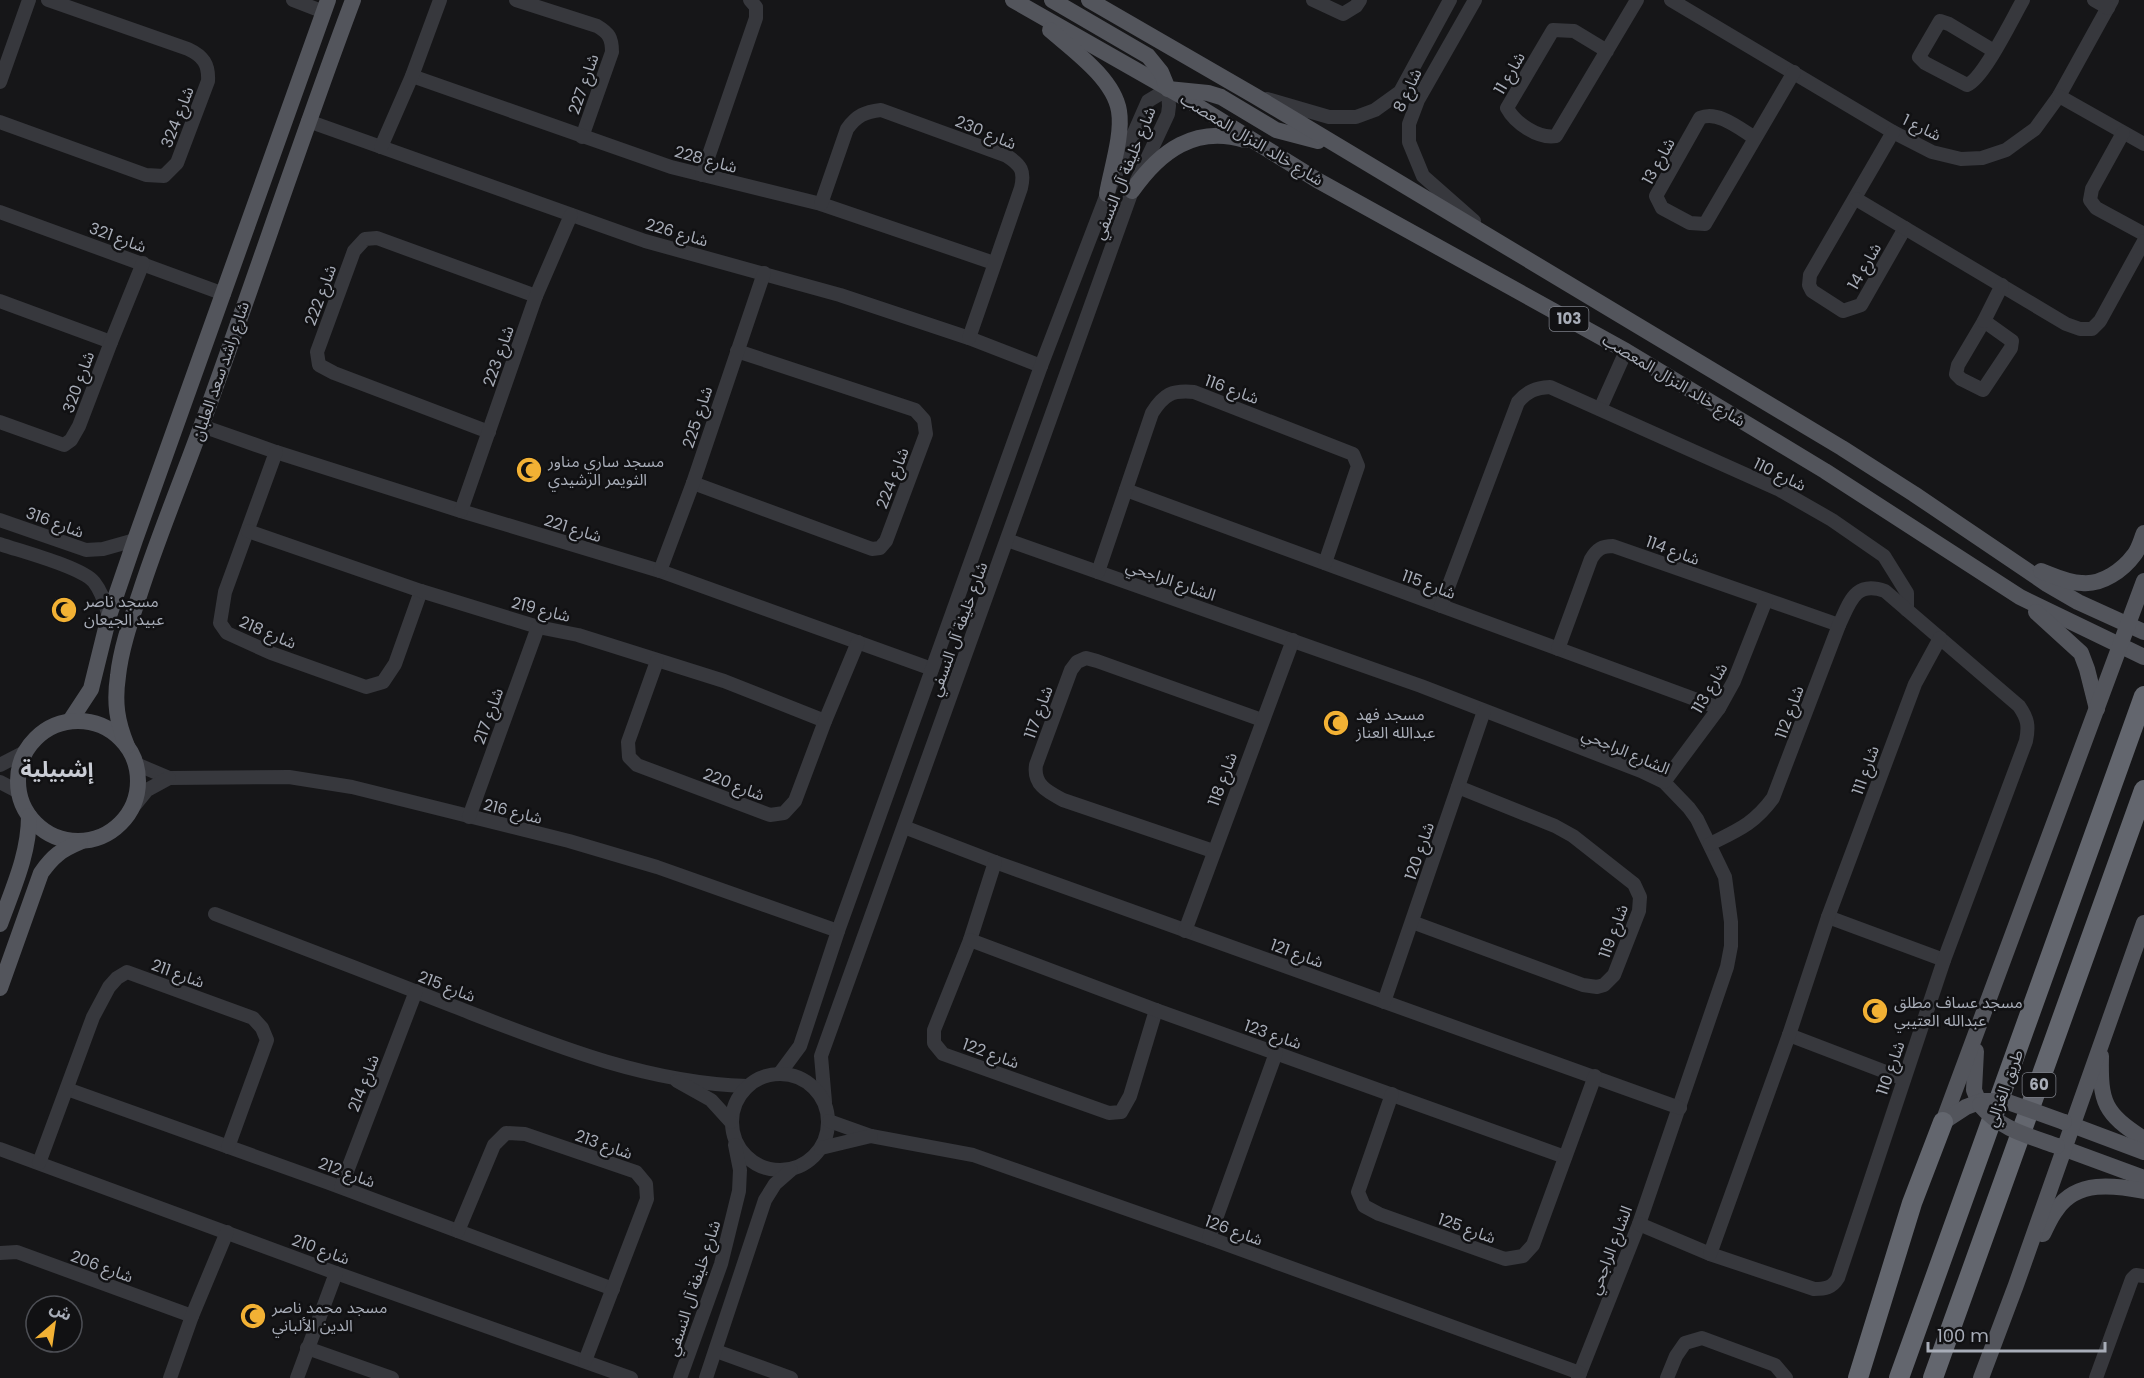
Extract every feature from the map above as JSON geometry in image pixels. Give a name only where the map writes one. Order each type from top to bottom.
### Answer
[{"type":"highway","name":"طريق الغزالي","points":[[1899,1378],[2144,696]]},
{"type":"highway","name":"طريق الغزالي","points":[[1934,1378],[2144,790]]},
{"type":"highway","points":[[1858,1378],[1912,1203],[1942,1122]]},
{"type":"main road","name":"شارع راشد سعد العلبان","points":[[127,746],[118,726],[116,705],[118,675],[130,623],[151,558],[202,426],[308,121],[353,0]]},
{"type":"main road","points":[[1052,0],[1148,56],[1161,72],[1168,89],[1208,93],[1221,97],[1276,129],[1342,149]]},
{"type":"main road","name":"شارع خالد النزال المعصب","points":[[1089,0],[1255,96],[1842,448],[2078,602],[2138,630]]},
{"type":"main road","points":[[1018,3],[1094,69],[1110,89],[1119,111],[1118,133],[1107,194]]},
{"type":"main road","name":"شارع خالد النزال المعصب","points":[[1018,3],[1168,89],[1317,180],[1626,351],[1825,471],[2020,597],[2133,653]]},
{"type":"main road","name":"شارع راشد سعد العلبان","points":[[70,721],[91,689],[109,616],[135,540],[326,6]]},
{"type":"main road","points":[[1132,191],[1161,157],[1183,143],[1208,136],[1225,136],[1258,144]]},
{"type":"main road","points":[[2019,563],[2067,581],[2084,584],[2103,579],[2121,568],[2136,553],[2144,533]]},
{"type":"main road","points":[[1942,1122],[2097,709],[2133,653],[2144,581]]},
{"type":"main road","points":[[2020,597],[2080,653],[2087,669],[2097,709]]},
{"type":"main road","points":[[0,924],[29,837],[29,816],[19,792],[19,771],[25,752],[33,740],[56,724],[86,721],[102,726],[116,734],[127,746],[136,764],[138,780],[136,796],[130,811],[118,826],[102,836],[61,850],[41,873],[0,988]]},
{"type":"main road","points":[[29,816],[44,830],[62,839],[83,841]]},
{"type":"main road","points":[[1981,1378],[2016,1285],[2068,1124],[2101,1043],[2144,923]]},
{"type":"main road","points":[[1979,1027],[1973,1068],[1974,1090],[1980,1103],[1998,1122],[2016,1132],[2144,1178]]},
{"type":"main road","points":[[2101,1043],[2101,1084],[2107,1107],[2117,1120],[2144,1138]]},
{"type":"main road","points":[[1942,1122],[1953,1114],[1980,1103],[2005,1101],[2144,1152]]},
{"type":"main road","points":[[2016,1285],[2057,1208],[2071,1194],[2087,1188],[2104,1187],[2144,1191]]},
{"type":"street","points":[[0,82],[29,0]]},
{"type":"street","name":"شارع 324","points":[[0,122],[146,175],[164,176],[177,163],[208,81],[209,71],[206,63],[198,54],[188,49],[48,0]]},
{"type":"street","points":[[293,0],[326,6]]},
{"type":"street","points":[[381,147],[412,76],[440,0]]},
{"type":"street","name":"شارع 227","points":[[516,0],[597,26],[607,32],[612,41],[612,52],[582,137]]},
{"type":"street","points":[[702,176],[756,18],[756,7],[750,0]]},
{"type":"street","points":[[1313,0],[1342,14],[1351,10],[1360,0]]},
{"type":"street","name":"شارع 8","points":[[1255,96],[1329,117],[1356,117],[1375,110],[1400,92],[1450,0]]},
{"type":"street","name":"شارع 8","points":[[1475,0],[1418,100],[1409,124],[1409,142],[1423,176],[1496,241]]},
{"type":"street","name":"شارع 11","points":[[1607,51],[1574,31],[1553,30],[1507,108],[1514,120],[1543,136],[1556,136],[1607,51],[1637,0]]},
{"type":"street","name":"شارع 1","points":[[1671,0],[1697,6],[1794,72],[1893,132],[1932,152],[1960,159],[1982,158],[2006,150],[2035,129],[2059,96],[2110,4]]},
{"type":"street","points":[[1994,51],[1940,21],[1919,57],[1925,63],[1967,85],[1974,82],[1980,75],[1994,51],[2023,0]]},
{"type":"street","points":[[2094,0],[2110,4]]},
{"type":"street","name":"شارع 13","points":[[1755,138],[1715,116],[1706,115],[1700,118],[1656,196],[1662,208],[1690,223],[1705,224],[1794,72]]},
{"type":"street","name":"شارع 228","points":[[412,76],[671,167],[821,204],[994,263]]},
{"type":"street","name":"شارع خليفة آل النسفي","points":[[780,1073],[800,1046],[838,931],[1041,366],[1107,194],[1148,101],[1168,89],[1167,114],[1132,191],[821,1056],[825,1102]]},
{"type":"street","points":[[2059,96],[2144,144]]},
{"type":"street","name":"شارع 230","points":[[821,204],[848,129],[854,119],[865,112],[881,110],[1007,156],[1019,163],[1024,175],[1021,188],[969,338]]},
{"type":"street","name":"شارع 226","points":[[308,121],[645,241],[840,295],[969,338],[1041,366]]},
{"type":"street","name":"شارع 14","points":[[1893,132],[1810,275],[1809,285],[1812,291],[1844,311],[1861,305],[1905,228]]},
{"type":"street","points":[[2123,133],[2092,189],[2090,200],[2096,208],[2144,234]]},
{"type":"street","points":[[1856,199],[2066,324],[2080,329],[2092,329],[2100,321],[2144,241]]},
{"type":"street","name":"شارع 321","points":[[0,212],[224,294]]},
{"type":"street","name":"شارع 223","points":[[461,511],[536,296],[571,214]]},
{"type":"street","name":"شارع 222","points":[[489,432],[334,373],[319,365],[317,352],[354,251],[365,239],[377,238],[536,296]]},
{"type":"street","name":"شارع 320","points":[[0,422],[64,445],[71,440],[79,426],[144,263]]},
{"type":"street","name":"شارع 225","points":[[660,571],[693,483],[764,273]]},
{"type":"street","points":[[1984,321],[2012,341],[2011,348],[1983,390],[1960,379],[1956,374],[1958,365],[2002,285]]},
{"type":"street","points":[[0,301],[111,342]]},
{"type":"street","name":"شارع 224","points":[[693,483],[872,549],[880,548],[886,541],[926,434],[924,420],[915,410],[736,351]]},
{"type":"street","points":[[1600,409],[1626,351]]},
{"type":"street","name":"شارع 110","points":[[1441,606],[1518,402],[1536,388],[1550,387],[1778,489],[1833,520],[1884,556],[1907,593],[1907,610]]},
{"type":"street","name":"شارع 116","points":[[1098,572],[1152,413],[1160,401],[1179,391],[1194,392],[1353,454],[1358,461],[1358,466],[1325,563]]},
{"type":"street","name":"شارع 221","points":[[202,426],[461,511],[660,571],[932,669]]},
{"type":"street","name":"شارع 218","points":[[276,452],[225,592],[220,623],[227,633],[272,653],[366,687],[383,682],[395,664],[422,591]]},
{"type":"street","name":"شارع 115","points":[[1126,490],[1719,708]]},
{"type":"street","name":"شارع 316","points":[[0,520],[86,550],[103,549],[135,540]]},
{"type":"street","name":"شارع 219","points":[[249,531],[422,591],[538,627],[578,635],[724,681],[825,721]]},
{"type":"street","name":"الشارع الراجحي","points":[[1007,540],[1421,686],[1641,771],[1664,782],[1689,808],[1710,844],[1725,877],[1729,900],[1731,946],[1728,967],[1639,1224],[1579,1376]]},
{"type":"street","points":[[0,544],[79,572],[93,580],[101,593],[109,616]]},
{"type":"street","name":"114 شارع","points":[[1558,649],[1591,559],[1603,546],[1613,546],[1839,625]]},
{"type":"street","points":[[79,572],[87,567],[89,559],[86,550]]},
{"type":"street","name":"شارع 112","points":[[1710,844],[1743,828],[1761,815],[1773,798],[1839,625],[1852,597],[1860,590],[1875,588],[1885,591]]},
{"type":"street","name":"شارع 110","points":[[1639,1224],[1710,1254],[1814,1289],[1825,1289],[1834,1284],[1838,1278],[1944,960],[2026,741],[2029,727],[2019,706],[1885,591]]},
{"type":"street","name":"شارع 113","points":[[1664,782],[1719,708],[1734,681],[1766,600]]},
{"type":"street","name":"شارع 217","points":[[469,817],[538,627]]},
{"type":"street","name":"شارع 111","points":[[1710,1254],[1789,1035],[1828,917],[1911,694],[1925,662],[1940,638]]},
{"type":"street","name":"شارع 118","points":[[1185,931],[1293,640]]},
{"type":"street","name":"شارع 220","points":[[657,661],[628,742],[628,757],[637,765],[770,815],[784,813],[795,801],[858,642]]},
{"type":"street","name":"شارع 117","points":[[1213,851],[1063,800],[1038,783],[1035,773],[1036,765],[1071,670],[1077,662],[1086,658],[1262,720]]},
{"type":"street","name":"شارع 120","points":[[1384,1002],[1484,711]]},
{"type":"street","points":[[0,765],[25,752]]},
{"type":"street","name":"شارع 216","points":[[136,764],[169,778],[289,777],[351,787],[569,842],[657,867],[838,931]]},
{"type":"street","points":[[130,811],[147,790],[169,778]]},
{"type":"street","points":[[0,782],[19,792]]},
{"type":"street","name":"شارع 119","points":[[1412,922],[1583,985],[1597,987],[1604,985],[1614,975],[1639,911],[1640,897],[1634,884],[1573,836],[1555,826],[1458,787]]},
{"type":"street","name":"شارع 121","points":[[904,827],[1185,931],[1680,1108]]},
{"type":"street","name":"شارع 122","points":[[995,862],[970,940],[934,1030],[934,1043],[943,1054],[1109,1113],[1121,1112],[1130,1096],[1156,1011]]},
{"type":"street","name":"شارع 215","points":[[215,914],[539,1039],[595,1058],[670,1077],[721,1085],[747,1086]]},
{"type":"street","points":[[1828,917],[1944,960]]},
{"type":"street","name":"شارع 123","points":[[970,940],[1156,1011],[1565,1157]]},
{"type":"street","name":"شارع 211","points":[[39,1163],[93,1017],[109,987],[127,972],[253,1018],[262,1028],[267,1040],[228,1146]]},
{"type":"street","name":"شارع 214","points":[[340,1187],[416,992]]},
{"type":"street","points":[[1789,1035],[1904,1079]]},
{"type":"street","points":[[1209,1238],[1276,1053]]},
{"type":"street","points":[[706,1378],[765,1200],[775,1184],[790,1170],[808,1162],[821,1148],[827,1136],[829,1121],[825,1102],[818,1090],[807,1081],[794,1075],[780,1073],[762,1076],[747,1086],[735,1102],[731,1122],[734,1137],[742,1152],[756,1164],[773,1170],[790,1170]]},
{"type":"street","name":"شارع 125","points":[[1392,1094],[1358,1192],[1364,1206],[1379,1214],[1505,1259],[1523,1256],[1533,1245],[1595,1076]]},
{"type":"street","name":"شارع 215","points":[[670,1077],[711,1100],[731,1122]]},
{"type":"street","name":"شارع 212","points":[[68,1089],[613,1289]]},
{"type":"street","name":"شارع 126","points":[[829,1121],[872,1136],[973,1155],[1209,1238],[1579,1376]]},
{"type":"street","name":"شارع 213","points":[[459,1231],[494,1145],[506,1133],[525,1134],[636,1172],[646,1184],[647,1199],[585,1361]]},
{"type":"street","name":"شارع 126","points":[[821,1148],[872,1136]]},
{"type":"street","name":"شارع خليفة آل النسفي","points":[[680,1378],[721,1264],[740,1191],[740,1170],[734,1137]]},
{"type":"street","name":"شارع 210","points":[[0,1149],[336,1273],[632,1378]]},
{"type":"street","points":[[170,1378],[192,1316],[227,1232]]},
{"type":"street","name":"شارع 206","points":[[0,1253],[17,1252],[192,1316]]},
{"type":"street","points":[[297,1378],[336,1273]]},
{"type":"street","points":[[2096,1378],[2132,1279],[2136,1275],[2144,1276]]},
{"type":"street","points":[[1667,1378],[1684,1343],[1702,1338],[1775,1365],[1786,1378]]},
{"type":"street","points":[[307,1348],[392,1378]]},
{"type":"street","points":[[716,1351],[791,1378]]},
{"type":"place","name":"مسجد ساري مناور الثويمر الرشيدي","points":[[529,470]]},
{"type":"place","name":"مسجد ناصر عبيد الجيعان","points":[[64,610]]},
{"type":"place","name":"مسجد فهد عبدالله العناز","points":[[1336,723]]},
{"type":"place","name":"مسجد عساف مطلق عبدالله العتيبي","points":[[1875,1011]]},
{"type":"place","name":"مسجد محمد ناصر الدين الألباني","points":[[253,1316]]},
{"type":"district","name":"إشبيلية","points":[[57,769]]}]
